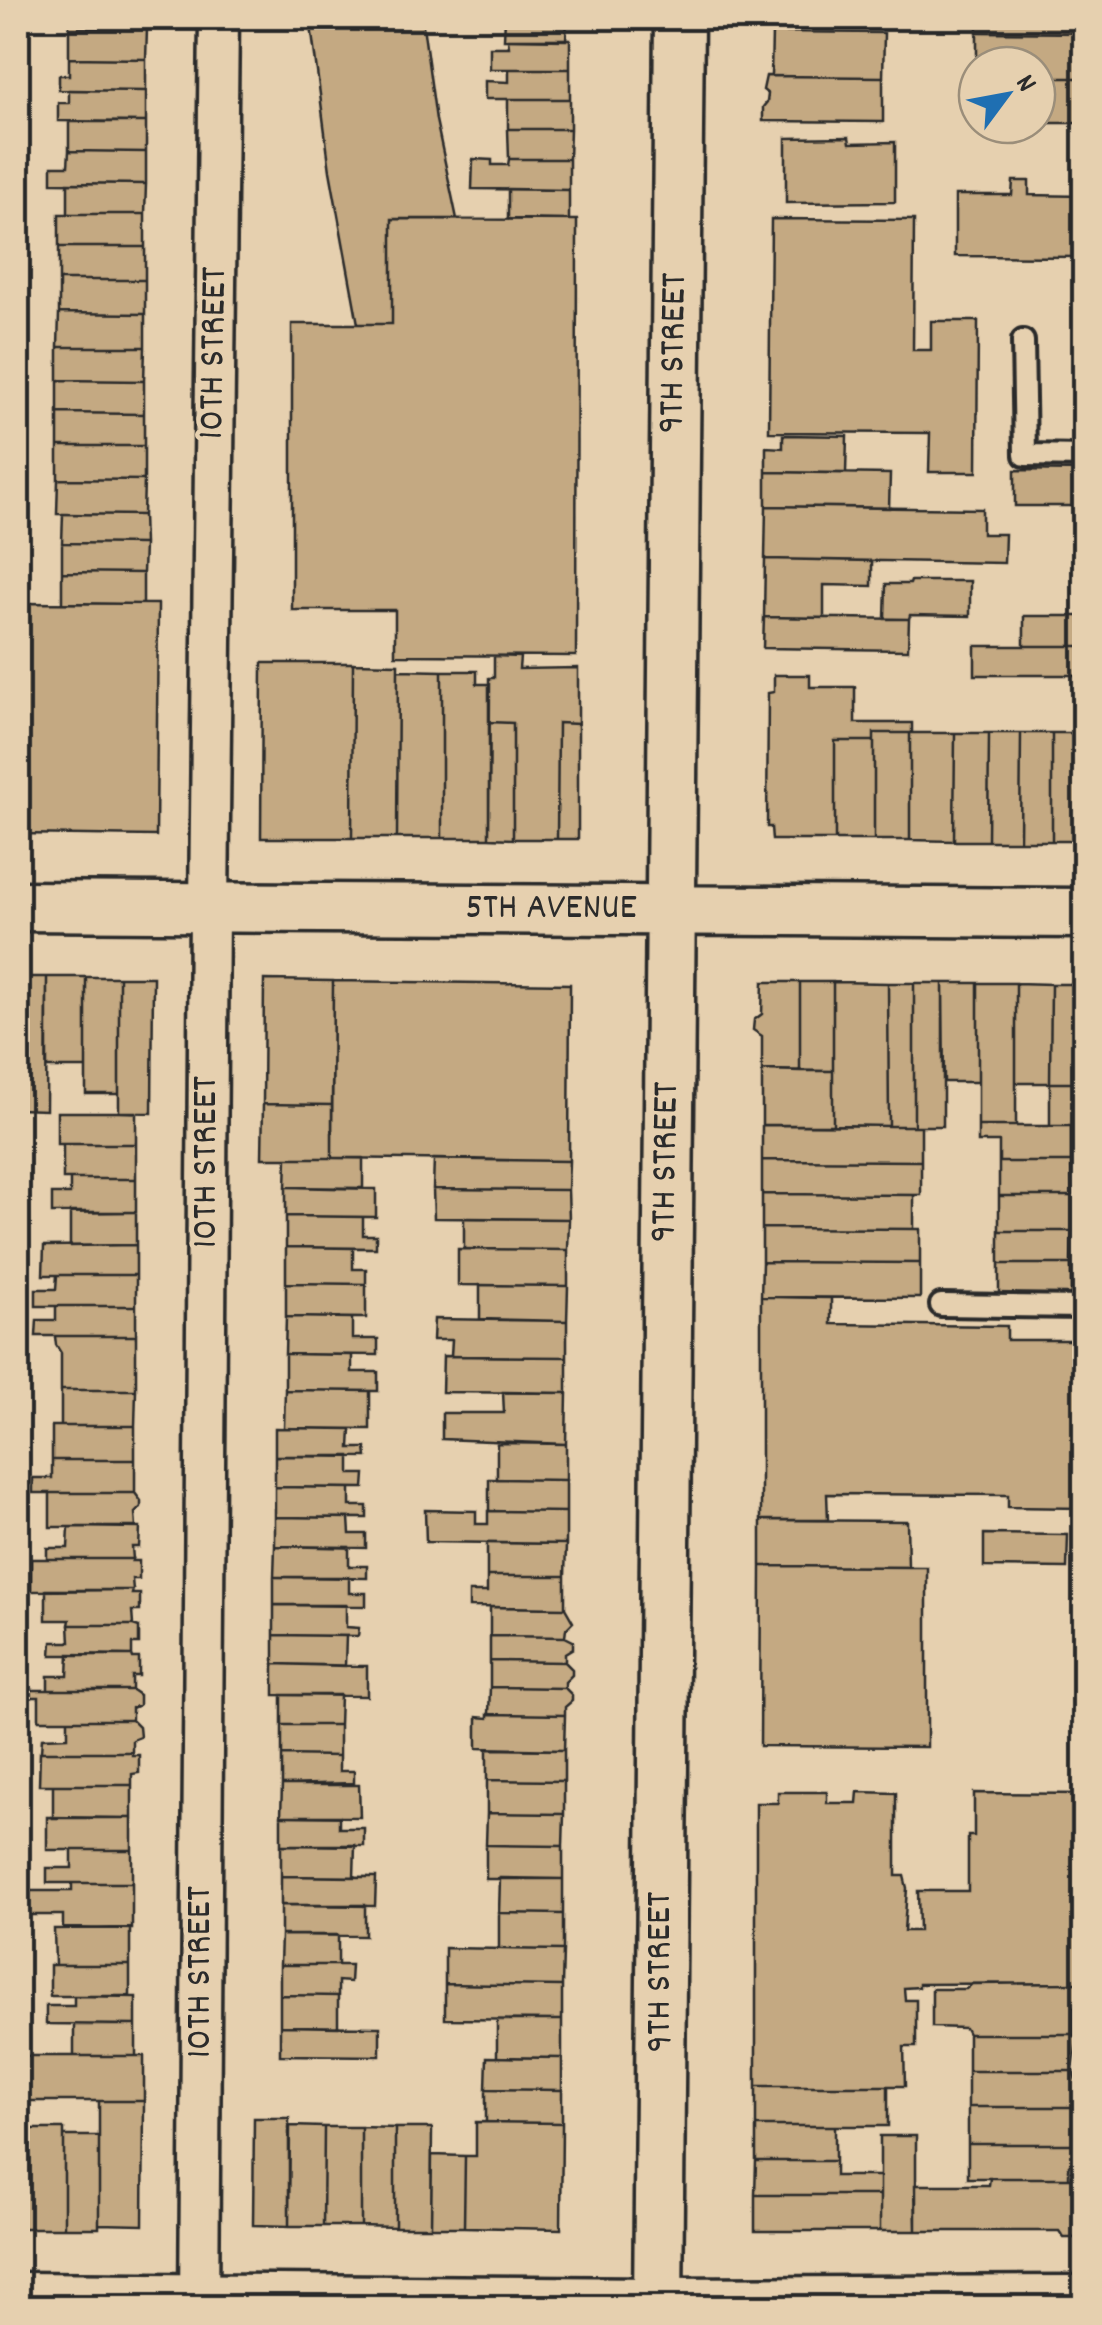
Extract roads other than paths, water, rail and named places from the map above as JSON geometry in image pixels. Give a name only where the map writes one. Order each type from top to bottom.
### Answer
[{"type":"street","name":"10TH STREET","points":[[199,2303],[219,18]]},
{"type":"street","name":"9TH STREET","points":[[658,2305],[678,18]]},
{"type":"street","name":"5TH AVENUE","points":[[18,906],[1084,913]]},
{"type":"street","points":[[18,2297],[199,2303],[658,2305],[1084,2300]]},
{"type":"lane","points":[[1023,342],[1025,455],[1084,456]]},
{"type":"lane","points":[[941,1305],[1084,1307]]}]
